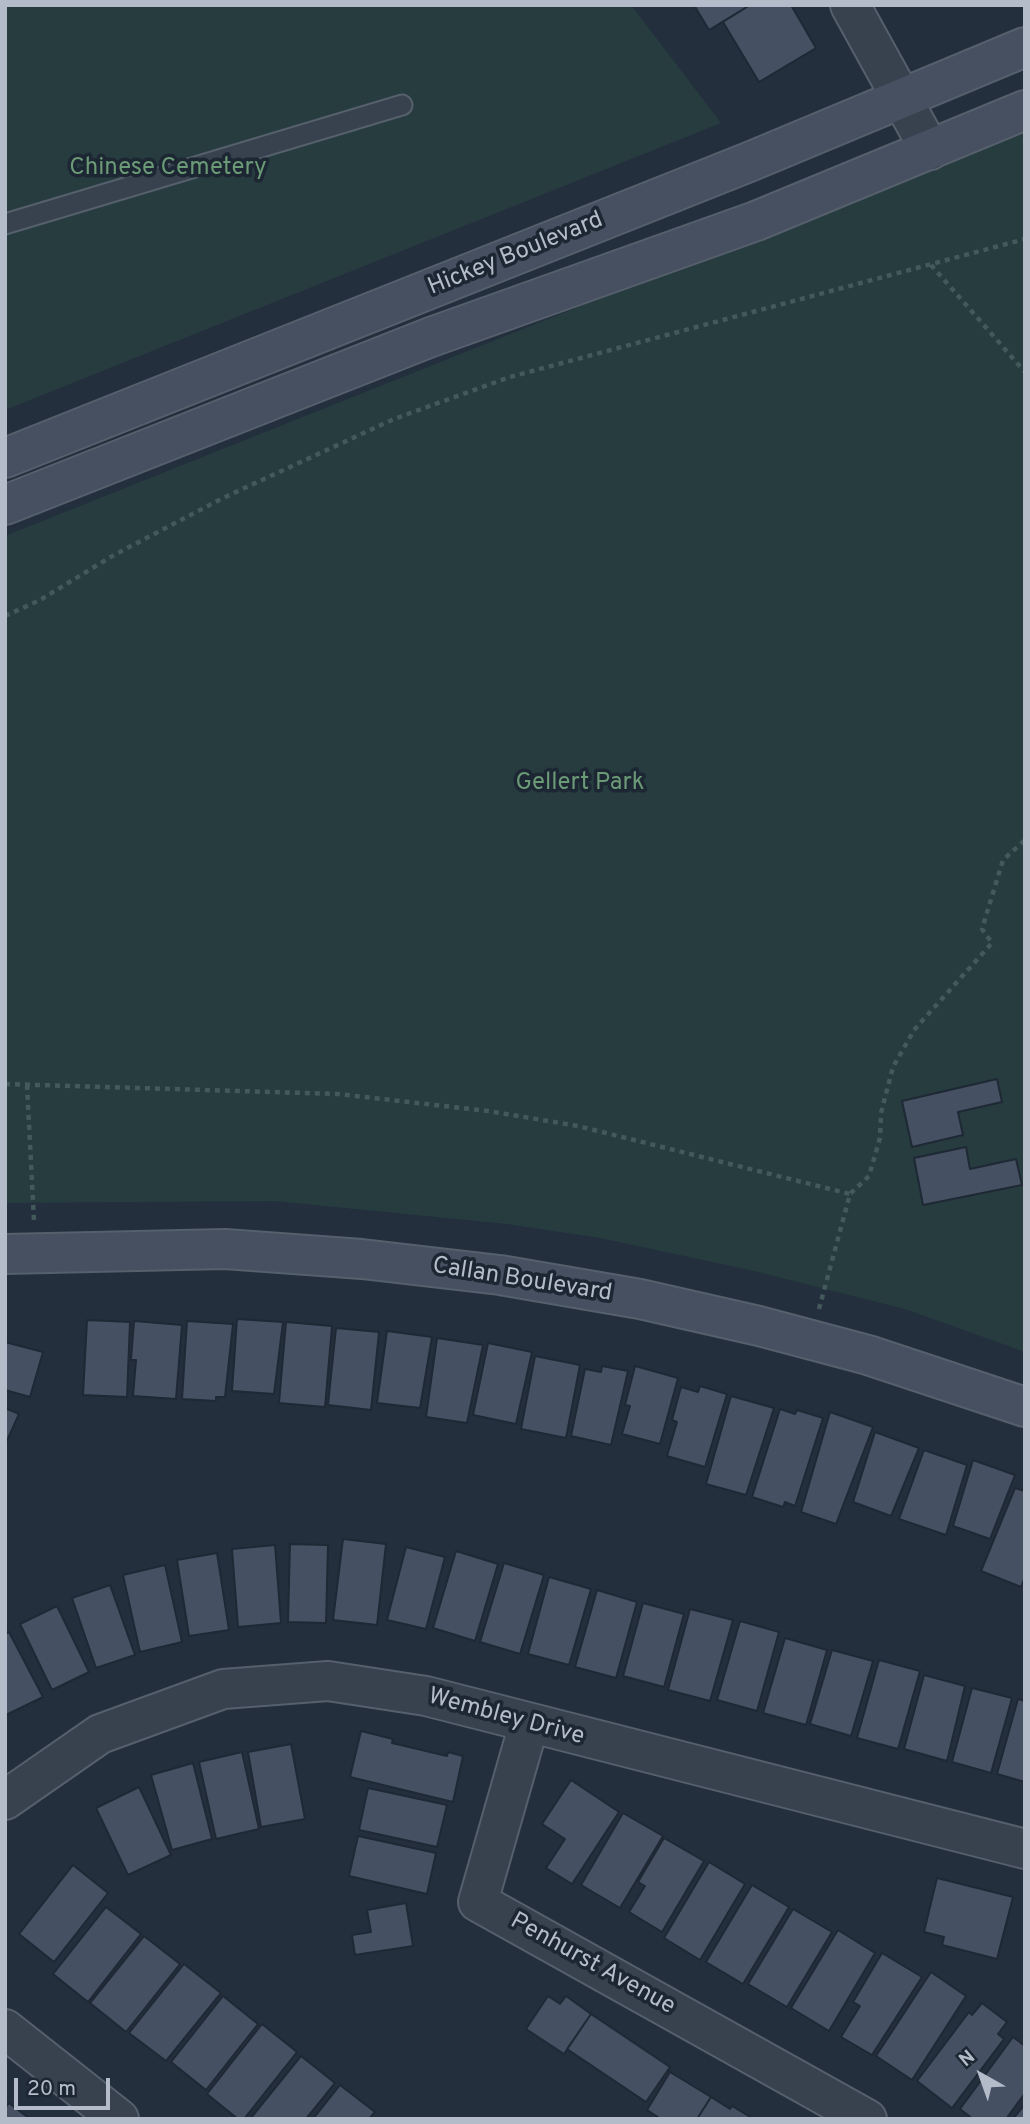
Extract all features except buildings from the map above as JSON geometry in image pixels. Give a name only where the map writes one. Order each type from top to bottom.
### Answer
[{"type":"main road","name":"Hickey Boulevard","points":[[5,458],[903,100],[1025,47]]},
{"type":"main road","name":"Hickey Boulevard","points":[[5,505],[335,373],[756,220],[1025,110]]},
{"type":"main road","name":"Callan Boulevard","points":[[20,1254],[225,1249],[362,1259],[500,1275],[640,1299],[811,1340],[868,1355],[1025,1407]]},
{"type":"street","points":[[850,5],[930,150]]},
{"type":"street","name":"Wembley Drive","points":[[5,1800],[100,1734],[223,1689],[328,1681],[426,1696],[1025,1849]]},
{"type":"street","name":"Penhurst Avenue","points":[[529,1724],[478,1902],[867,2119]]},
{"type":"street","points":[[5,2029],[119,2119]]},
{"type":"lane","points":[[5,224],[402,105]]},
{"type":"path","points":[[5,616],[40,600],[114,555],[222,498],[394,419],[510,377],[1025,239]]},
{"type":"path","points":[[931,265],[1025,372]]},
{"type":"path","points":[[811,1340],[850,1194],[869,1176],[880,1139],[881,1113],[893,1067],[914,1030],[992,943],[982,929],[1003,860],[1025,840]]},
{"type":"path","points":[[5,1084],[338,1094],[488,1111],[578,1126],[850,1194]]},
{"type":"path","points":[[20,1254],[27,1085]]},
{"type":"green space","name":"Chinese Cemetery","points":[[5,5],[631,5],[721,123],[5,410]]},
{"type":"green space","name":"Gellert Park","points":[[1025,133],[1025,1352],[905,1309],[750,1270],[600,1238],[507,1224],[275,1201],[5,1203],[5,536],[938,163]]}]
